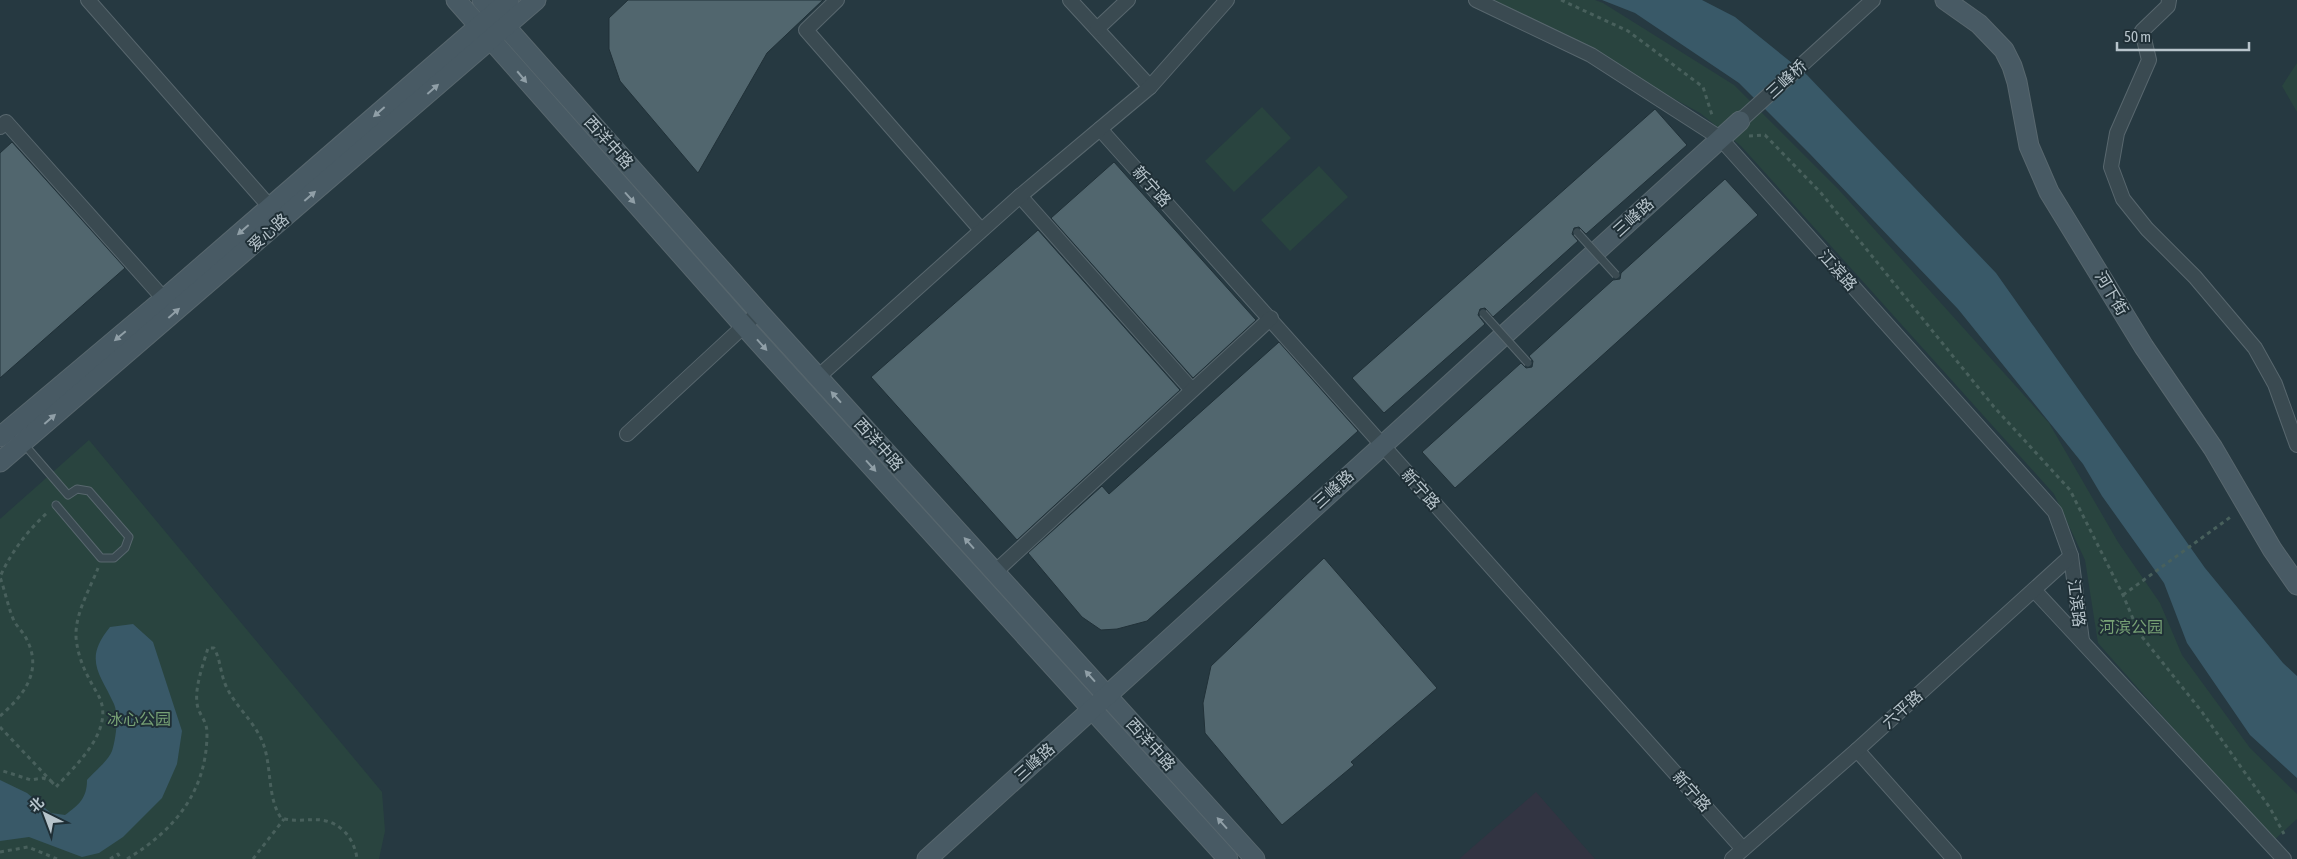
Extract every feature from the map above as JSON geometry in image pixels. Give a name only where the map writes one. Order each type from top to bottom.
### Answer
[{"type":"main road","name":"西洋中路","points":[[456,0],[744,326],[1228,859]]},
{"type":"main road","name":"爱心路","points":[[0,462],[485,33],[494,13],[509,0]]},
{"type":"main road","name":"爱心路","points":[[494,13],[536,0]]},
{"type":"main road","name":"河下街","points":[[1945,0],[1979,24],[2004,50],[2017,82],[2029,146],[2050,192],[2144,347],[2212,448],[2272,549],[2297,585]]},
{"type":"main road","name":"西洋中路","points":[[494,13],[818,377],[1255,859]]},
{"type":"main road","name":"爱心路","points":[[0,437],[270,207],[485,33]]},
{"type":"main road","name":"三峰路","points":[[927,859],[1381,444],[1740,121]]},
{"type":"street","points":[[88,0],[270,207]]},
{"type":"street","points":[[837,0],[806,30],[981,230]]},
{"type":"street","points":[[1070,0],[1150,87]]},
{"type":"street","points":[[1096,29],[1128,0]]},
{"type":"street","points":[[818,377],[981,230],[1150,87],[1227,0]]},
{"type":"street","name":"江滨路","points":[[1476,0],[1591,55],[1720,138],[2055,512],[2071,556],[2082,641]]},
{"type":"street","name":"三峰桥","points":[[1740,121],[1873,0]]},
{"type":"street","points":[[2169,0],[2168,6],[2142,31],[2148,60],[2116,133],[2111,167],[2122,199],[2147,229],[2189,271],[2255,348],[2274,384],[2297,445]]},
{"type":"street","points":[[0,127],[6,122],[164,299]]},
{"type":"street","name":"新宁路","points":[[1100,129],[1743,848]]},
{"type":"street","points":[[1020,196],[1192,390]]},
{"type":"street","points":[[627,434],[760,312]]},
{"type":"street","points":[[995,572],[1270,318]]},
{"type":"street","name":"六平路","points":[[1732,859],[1857,750],[2071,556]]},
{"type":"street","name":"江滨路","points":[[2034,590],[2284,859]]},
{"type":"street","points":[[1857,750],[1954,859]]},
{"type":"lane","points":[[1577,232],[1616,275]]},
{"type":"lane","points":[[1483,313],[1528,363]]},
{"type":"lane","points":[[23,442],[68,495],[77,489],[89,491],[129,536],[125,548],[114,558],[101,558],[56,505]]},
{"type":"path","points":[[1561,0],[1628,32],[1703,87],[1720,138]]},
{"type":"path","points":[[0,716],[22,697],[30,680],[33,663],[28,640],[14,621],[0,576],[8,560],[36,523],[56,505]]},
{"type":"path","points":[[2123,594],[2247,505]]},
{"type":"path","points":[[0,727],[56,787],[86,754],[96,737],[104,709],[98,694],[86,677],[79,655],[76,635],[78,618],[101,558]]},
{"type":"path","points":[[127,859],[172,826],[186,808],[201,775],[206,752],[207,731],[205,720],[198,708],[198,691],[208,648],[214,648],[220,658],[224,681],[262,742],[268,762],[274,808],[281,818],[290,821],[322,819],[335,823],[349,836],[357,859]]},
{"type":"path","points":[[0,770],[31,780],[43,778],[50,781]]},
{"type":"path","points":[[253,859],[284,819]]},
{"type":"path","points":[[0,852],[28,847],[57,859]]},
{"type":"path","points":[[110,859],[118,854],[121,859]]},
{"type":"shaded area","points":[[1602,0],[1702,0],[1735,17],[1807,75],[1996,273],[2205,568],[2283,663],[2297,676],[2297,778],[2250,735],[2187,643],[2164,583],[2102,496],[2083,464],[1958,309],[1810,154],[1739,83],[1635,13]]},
{"type":"shaded area","points":[[133,624],[153,642],[182,731],[177,764],[162,798],[123,837],[99,853],[82,857],[29,837],[0,841],[0,780],[27,793],[51,813],[65,815],[84,796],[87,780],[110,755],[116,734],[116,709],[99,675],[96,658],[97,649],[110,627]]},
{"type":"shaded area","points":[[1536,792],[1595,859],[1459,859]]},
{"type":"green space","name":"河滨公园","points":[[1494,0],[1595,0],[1603,3],[1734,85],[1839,190],[2049,423],[2118,542],[2160,603],[2182,655],[2250,748],[2297,794],[2297,819],[2273,841],[2098,643],[2085,560],[2054,494],[1741,146],[1700,113]]},
{"type":"green space","points":[[2297,63],[2297,112],[2282,86]]},
{"type":"green space","points":[[1262,107],[1291,138],[1234,192],[1205,161]]},
{"type":"green space","points":[[1319,166],[1348,197],[1290,251],[1261,220]]},
{"type":"green space","name":"冰心公园","points":[[89,440],[382,792],[385,831],[379,859],[0,859],[0,519]]},
{"type":"building","points":[[628,0],[823,0],[767,53],[698,173],[620,81],[609,49],[609,18]]},
{"type":"building","points":[[1655,109],[1687,145],[1586,234],[1579,227],[1574,228],[1572,234],[1578,241],[1493,317],[1485,308],[1480,309],[1478,315],[1485,324],[1384,413],[1352,378]]},
{"type":"building","points":[[12,142],[125,268],[0,378],[0,153]]},
{"type":"building","points":[[1114,162],[1256,320],[1193,378],[1051,218]]},
{"type":"building","points":[[1725,179],[1758,215],[1455,488],[1422,452],[1521,363],[1526,368],[1532,367],[1533,361],[1529,356],[1613,280],[1620,279],[1621,273]]},
{"type":"building","points":[[1038,230],[1180,390],[1017,540],[871,377]]},
{"type":"building","points":[[1279,342],[1358,431],[1147,621],[1117,629],[1101,630],[1082,617],[1028,553],[1102,486],[1109,494]]},
{"type":"building","points":[[1324,558],[1437,688],[1351,762],[1354,765],[1282,825],[1205,733],[1203,703],[1211,666]]}]
